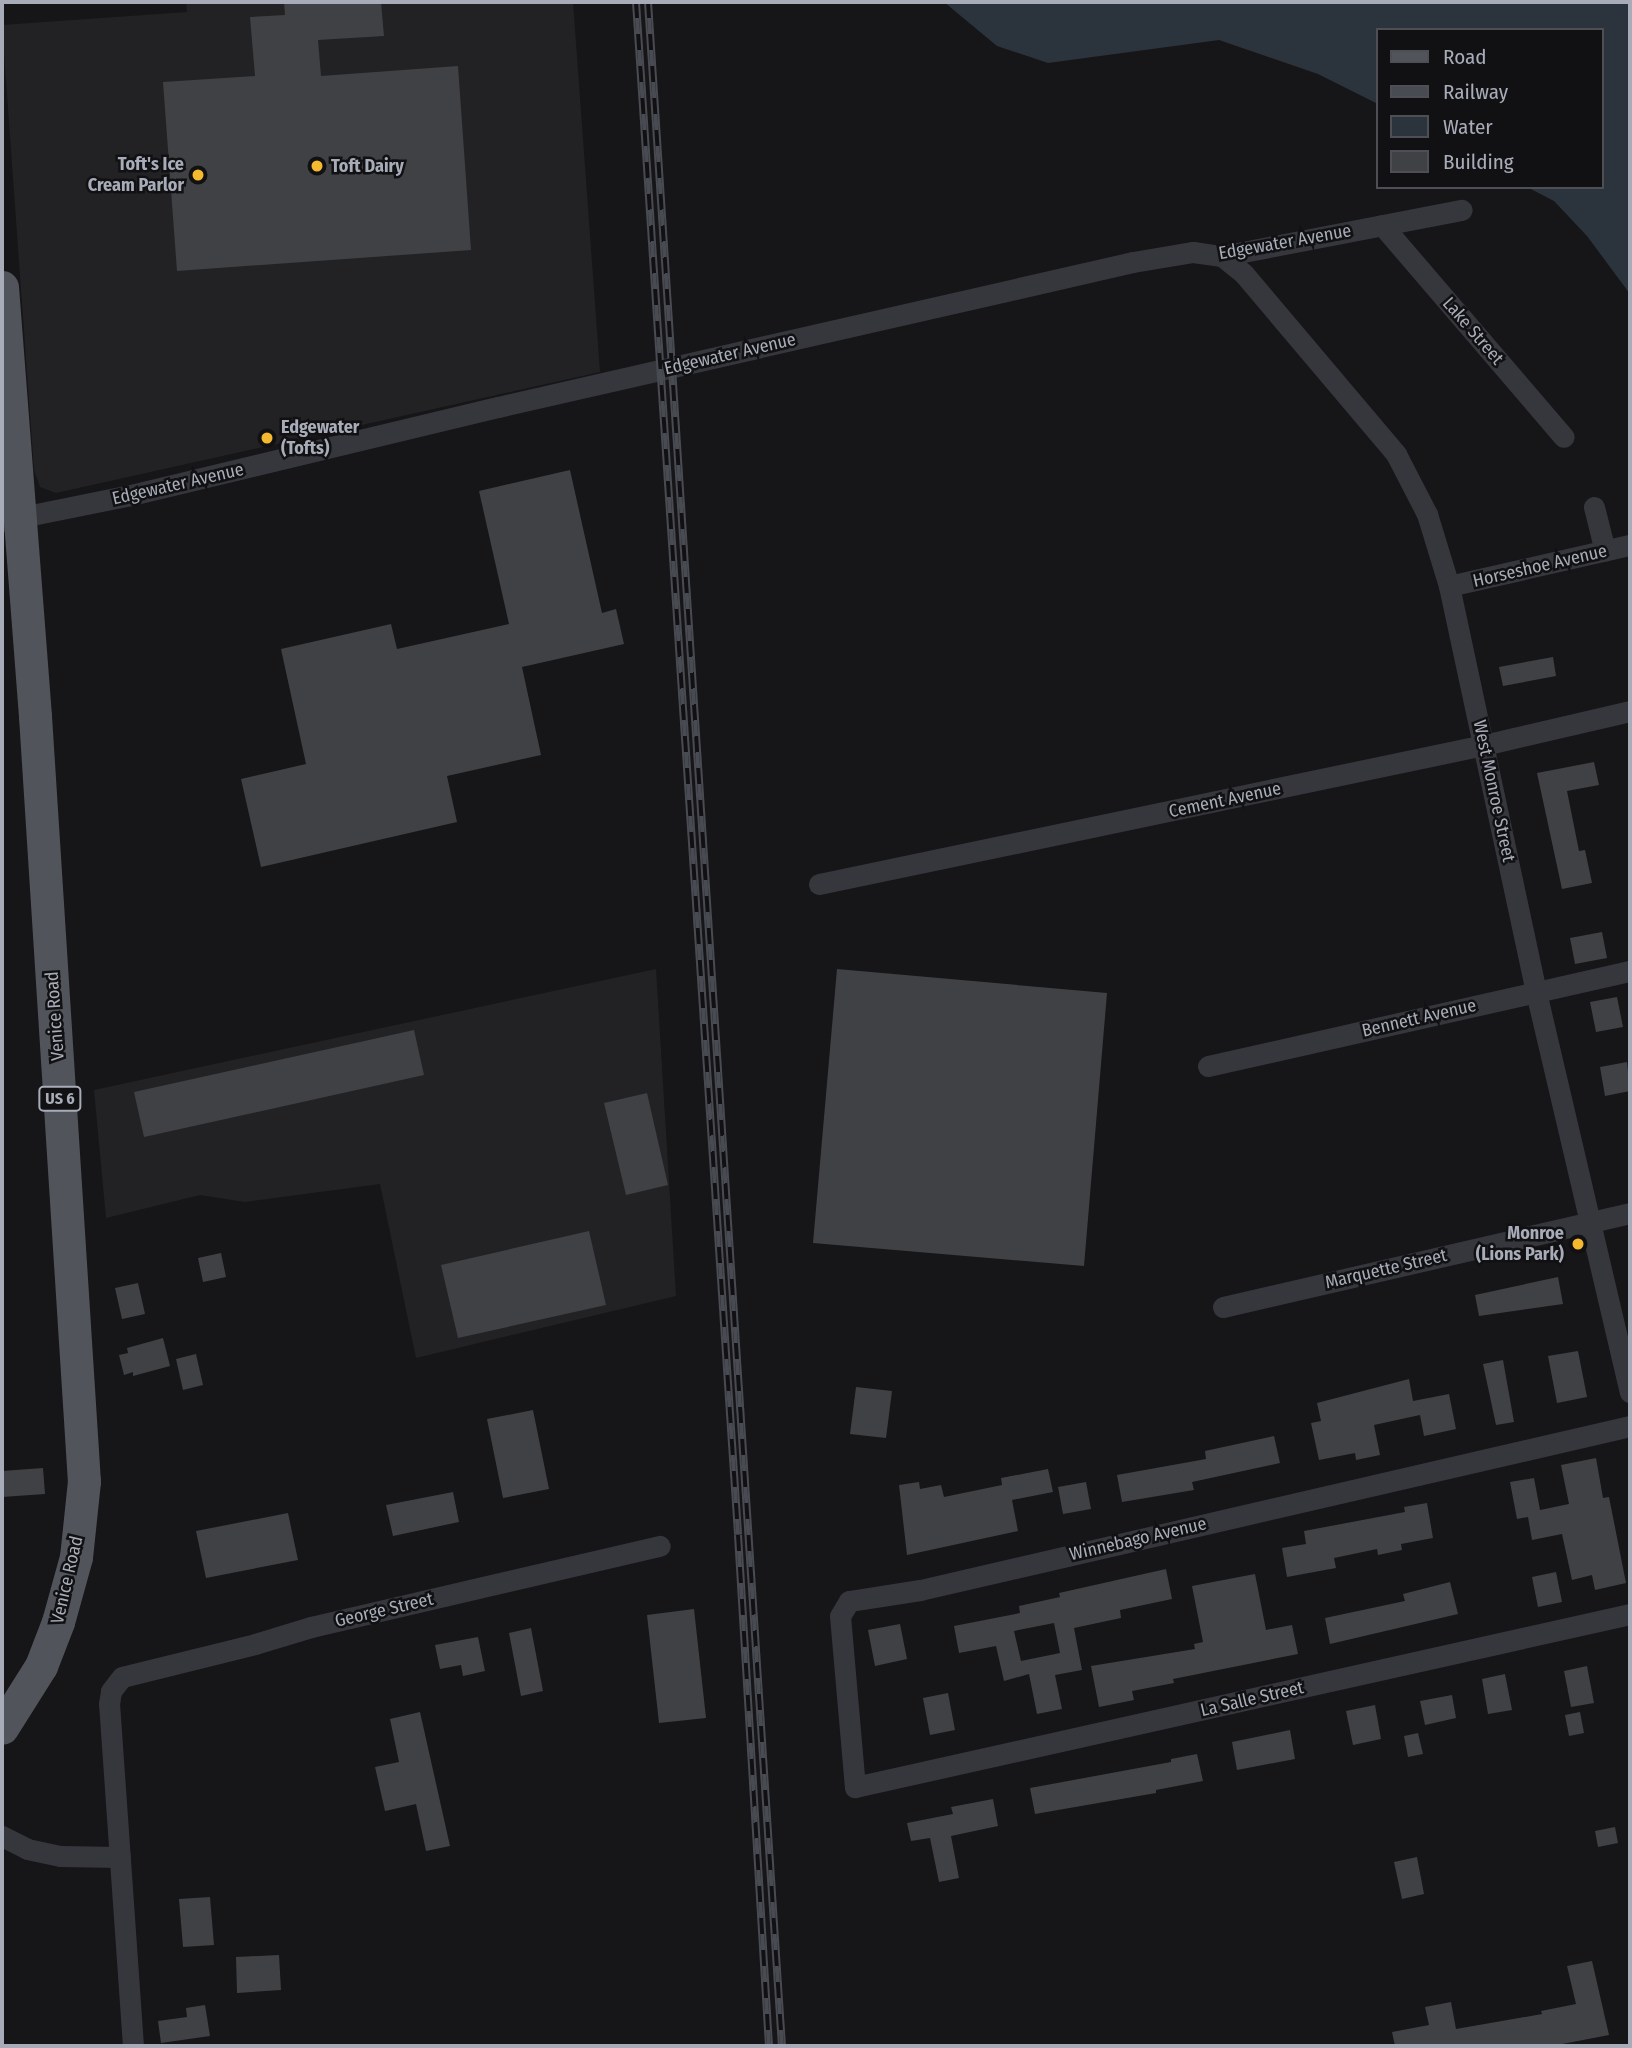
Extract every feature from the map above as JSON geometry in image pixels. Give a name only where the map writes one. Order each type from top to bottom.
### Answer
[{"type":"main road","name":"Venice Road","points":[[2,286],[11,519],[84,1481],[76,1558],[58,1622],[41,1666],[11,1716]]},
{"type":"street","name":"Edgewater Avenue","points":[[11,519],[1133,262],[1193,252],[1222,256],[1462,209]]},
{"type":"street","name":"Lake Street","points":[[1382,225],[1564,437]]},
{"type":"street","name":"West Monroe Street","points":[[1222,256],[1244,274],[1396,454],[1427,514],[1449,586],[1536,992],[1630,1392]]},
{"type":"street","points":[[1594,507],[1605,551]]},
{"type":"street","name":"Horseshoe Avenue","points":[[1449,586],[1630,545]]},
{"type":"street","name":"Cement Avenue","points":[[819,884],[1484,745],[1630,710]]},
{"type":"street","name":"Bennett Avenue","points":[[1208,1066],[1630,971]]},
{"type":"street","name":"Marquette Street","points":[[1223,1307],[1630,1213]]},
{"type":"street","name":"Winnebago Avenue","points":[[875,1784],[855,1787],[840,1616],[849,1601],[920,1590],[1630,1426]]},
{"type":"street","name":"George Street","points":[[120,1857],[109,1704],[114,1686],[126,1675],[255,1644],[311,1627],[660,1546]]},
{"type":"street","name":"La Salle Street","points":[[875,1784],[1630,1614]]},
{"type":"street","points":[[2,1836],[27,1849],[60,1856],[120,1857],[133,2046]]},
{"type":"shaded area","points":[[186,2],[573,2],[600,372],[56,493],[40,487],[34,470],[2,25],[187,12]]},
{"type":"shaded area","points":[[656,969],[676,1296],[416,1358],[380,1184],[245,1202],[200,1195],[106,1218],[94,1090]]},
{"type":"water","points":[[944,2],[1630,2],[1630,294],[1587,236],[1554,201],[1531,189],[1604,189],[1604,28],[1376,28],[1376,103],[1318,74],[1219,40],[1048,63],[997,46]]},
{"type":"building","name":"Toft Dairy","points":[[284,2],[381,2],[384,36],[318,40],[321,76],[458,66],[471,250],[177,271],[163,82],[255,76],[250,17],[285,15]]},
{"type":"building","points":[[570,470],[602,613],[616,609],[624,644],[522,667],[541,755],[447,776],[457,822],[261,867],[241,779],[306,764],[281,649],[391,624],[397,649],[509,624],[479,491]]},
{"type":"building","points":[[1553,657],[1556,676],[1503,686],[1499,667]]},
{"type":"building","points":[[1594,762],[1599,785],[1567,791],[1579,851],[1585,850],[1592,883],[1562,889],[1537,773]]},
{"type":"building","points":[[1602,932],[1607,958],[1575,964],[1570,938]]},
{"type":"building","points":[[837,969],[1107,993],[1084,1266],[813,1243]]},
{"type":"building","points":[[1617,997],[1623,1027],[1596,1032],[1590,1002]]},
{"type":"building","points":[[414,1030],[424,1075],[144,1137],[134,1092]]},
{"type":"building","points":[[1627,1062],[1630,1091],[1605,1096],[1600,1067]]},
{"type":"building","points":[[647,1093],[668,1185],[626,1195],[604,1103]]},
{"type":"building","points":[[589,1231],[606,1305],[458,1338],[441,1265]]},
{"type":"building","points":[[221,1253],[226,1277],[203,1282],[198,1258]]},
{"type":"building","points":[[1558,1277],[1563,1304],[1479,1316],[1475,1295]]},
{"type":"building","points":[[138,1283],[145,1314],[122,1319],[115,1288]]},
{"type":"building","points":[[163,1338],[170,1366],[133,1376],[133,1372],[124,1375],[119,1355],[128,1353],[127,1348]]},
{"type":"building","points":[[1578,1351],[1587,1397],[1557,1403],[1548,1356]]},
{"type":"building","points":[[196,1354],[203,1385],[183,1390],[176,1359]]},
{"type":"building","points":[[1503,1360],[1514,1422],[1496,1425],[1483,1364]]},
{"type":"building","points":[[1409,1379],[1413,1401],[1449,1394],[1456,1429],[1424,1436],[1420,1415],[1374,1425],[1380,1455],[1356,1460],[1355,1453],[1319,1460],[1311,1423],[1321,1421],[1317,1403]]},
{"type":"building","points":[[856,1387],[892,1391],[886,1438],[850,1434]]},
{"type":"building","points":[[533,1410],[549,1489],[503,1498],[487,1419]]},
{"type":"building","points":[[1274,1436],[1280,1463],[1192,1482],[1194,1490],[1122,1502],[1117,1475],[1206,1459],[1205,1451]]},
{"type":"building","points":[[1596,1458],[1603,1498],[1609,1497],[1626,1583],[1595,1590],[1592,1575],[1572,1580],[1562,1534],[1532,1540],[1528,1517],[1517,1519],[1510,1482],[1534,1478],[1540,1510],[1569,1504],[1561,1465]]},
{"type":"building","points":[[43,1468],[45,1494],[2,1497],[2,1471]]},
{"type":"building","points":[[1048,1469],[1053,1492],[1012,1500],[1018,1531],[907,1555],[899,1485],[919,1482],[920,1489],[941,1485],[944,1497],[1002,1485],[1001,1478]]},
{"type":"building","points":[[1086,1482],[1091,1509],[1063,1514],[1058,1487]]},
{"type":"building","points":[[453,1492],[459,1522],[393,1536],[386,1505]]},
{"type":"building","points":[[1427,1503],[1433,1538],[1401,1544],[1402,1550],[1378,1555],[1377,1549],[1334,1558],[1336,1568],[1287,1577],[1282,1548],[1306,1544],[1304,1531],[1405,1512],[1404,1507]]},
{"type":"building","points":[[288,1513],[298,1560],[206,1578],[196,1531]]},
{"type":"building","points":[[1166,1569],[1172,1599],[1120,1610],[1121,1618],[1074,1628],[1082,1670],[1055,1675],[1062,1709],[1037,1714],[1029,1674],[1004,1681],[996,1646],[959,1653],[954,1626],[1020,1613],[1019,1606],[1060,1597],[1059,1593]],"holes":[[[1054,1623],[1060,1653],[1021,1661],[1014,1631]]]},
{"type":"building","points":[[1556,1572],[1562,1602],[1538,1607],[1532,1577]]},
{"type":"building","points":[[1255,1574],[1266,1630],[1292,1625],[1298,1654],[1173,1679],[1174,1683],[1132,1691],[1134,1700],[1099,1707],[1091,1666],[1195,1649],[1194,1644],[1203,1642],[1192,1586]]},
{"type":"building","points":[[1450,1582],[1458,1614],[1330,1644],[1325,1618],[1405,1601],[1403,1594]]},
{"type":"building","points":[[694,1609],[706,1718],[659,1723],[647,1615]]},
{"type":"building","points":[[900,1624],[907,1659],[875,1666],[868,1630]]},
{"type":"building","points":[[531,1628],[543,1691],[521,1696],[509,1633]]},
{"type":"building","points":[[478,1637],[485,1671],[463,1676],[461,1665],[440,1669],[435,1645]]},
{"type":"building","points":[[1587,1666],[1594,1703],[1571,1707],[1564,1671]]},
{"type":"building","points":[[1505,1674],[1512,1710],[1488,1714],[1482,1679]]},
{"type":"building","points":[[948,1693],[955,1730],[930,1735],[923,1698]]},
{"type":"building","points":[[1452,1695],[1456,1718],[1425,1725],[1420,1701]]},
{"type":"building","points":[[1375,1705],[1381,1739],[1353,1745],[1346,1711]]},
{"type":"building","points":[[420,1712],[450,1846],[426,1851],[416,1804],[385,1811],[375,1767],[399,1762],[390,1719]]},
{"type":"building","points":[[1580,1712],[1584,1733],[1569,1736],[1565,1715]]},
{"type":"building","points":[[1290,1730],[1295,1759],[1237,1770],[1232,1742]]},
{"type":"building","points":[[1418,1733],[1423,1754],[1408,1757],[1404,1736]]},
{"type":"building","points":[[1197,1754],[1203,1781],[1156,1790],[1156,1793],[1035,1814],[1030,1788],[1171,1762],[1171,1759]]},
{"type":"building","points":[[993,1799],[998,1826],[951,1836],[959,1878],[939,1882],[930,1838],[911,1841],[907,1823],[953,1814],[951,1807]]},
{"type":"building","points":[[1615,1827],[1618,1843],[1598,1847],[1595,1831]]},
{"type":"building","points":[[1417,1857],[1424,1894],[1402,1899],[1394,1862]]},
{"type":"building","points":[[210,1897],[214,1945],[183,1947],[179,1899]]},
{"type":"building","points":[[279,1955],[281,1990],[237,1993],[236,1957]]},
{"type":"building","points":[[1592,1961],[1609,2035],[1552,2046],[1395,2046],[1392,2032],[1429,2025],[1425,2007],[1451,2002],[1456,2029],[1542,2014],[1541,2011],[1576,2004],[1567,1966]]},
{"type":"building","points":[[205,2005],[210,2036],[161,2043],[158,2021],[187,2017],[186,2008]]},
{"type":"railway","points":[[636,2],[738,1535],[769,2046]]},
{"type":"railway","points":[[648,2],[782,2046]]},
{"type":"place","name":"Toft Dairy","points":[[317,166]]},
{"type":"place","name":"Toft's Ice Cream Parlor","points":[[198,175]]},
{"type":"place","name":"Edgewater (Tofts)","points":[[267,438]]},
{"type":"place","name":"Monroe (Lions Park)","points":[[1578,1244]]}]
